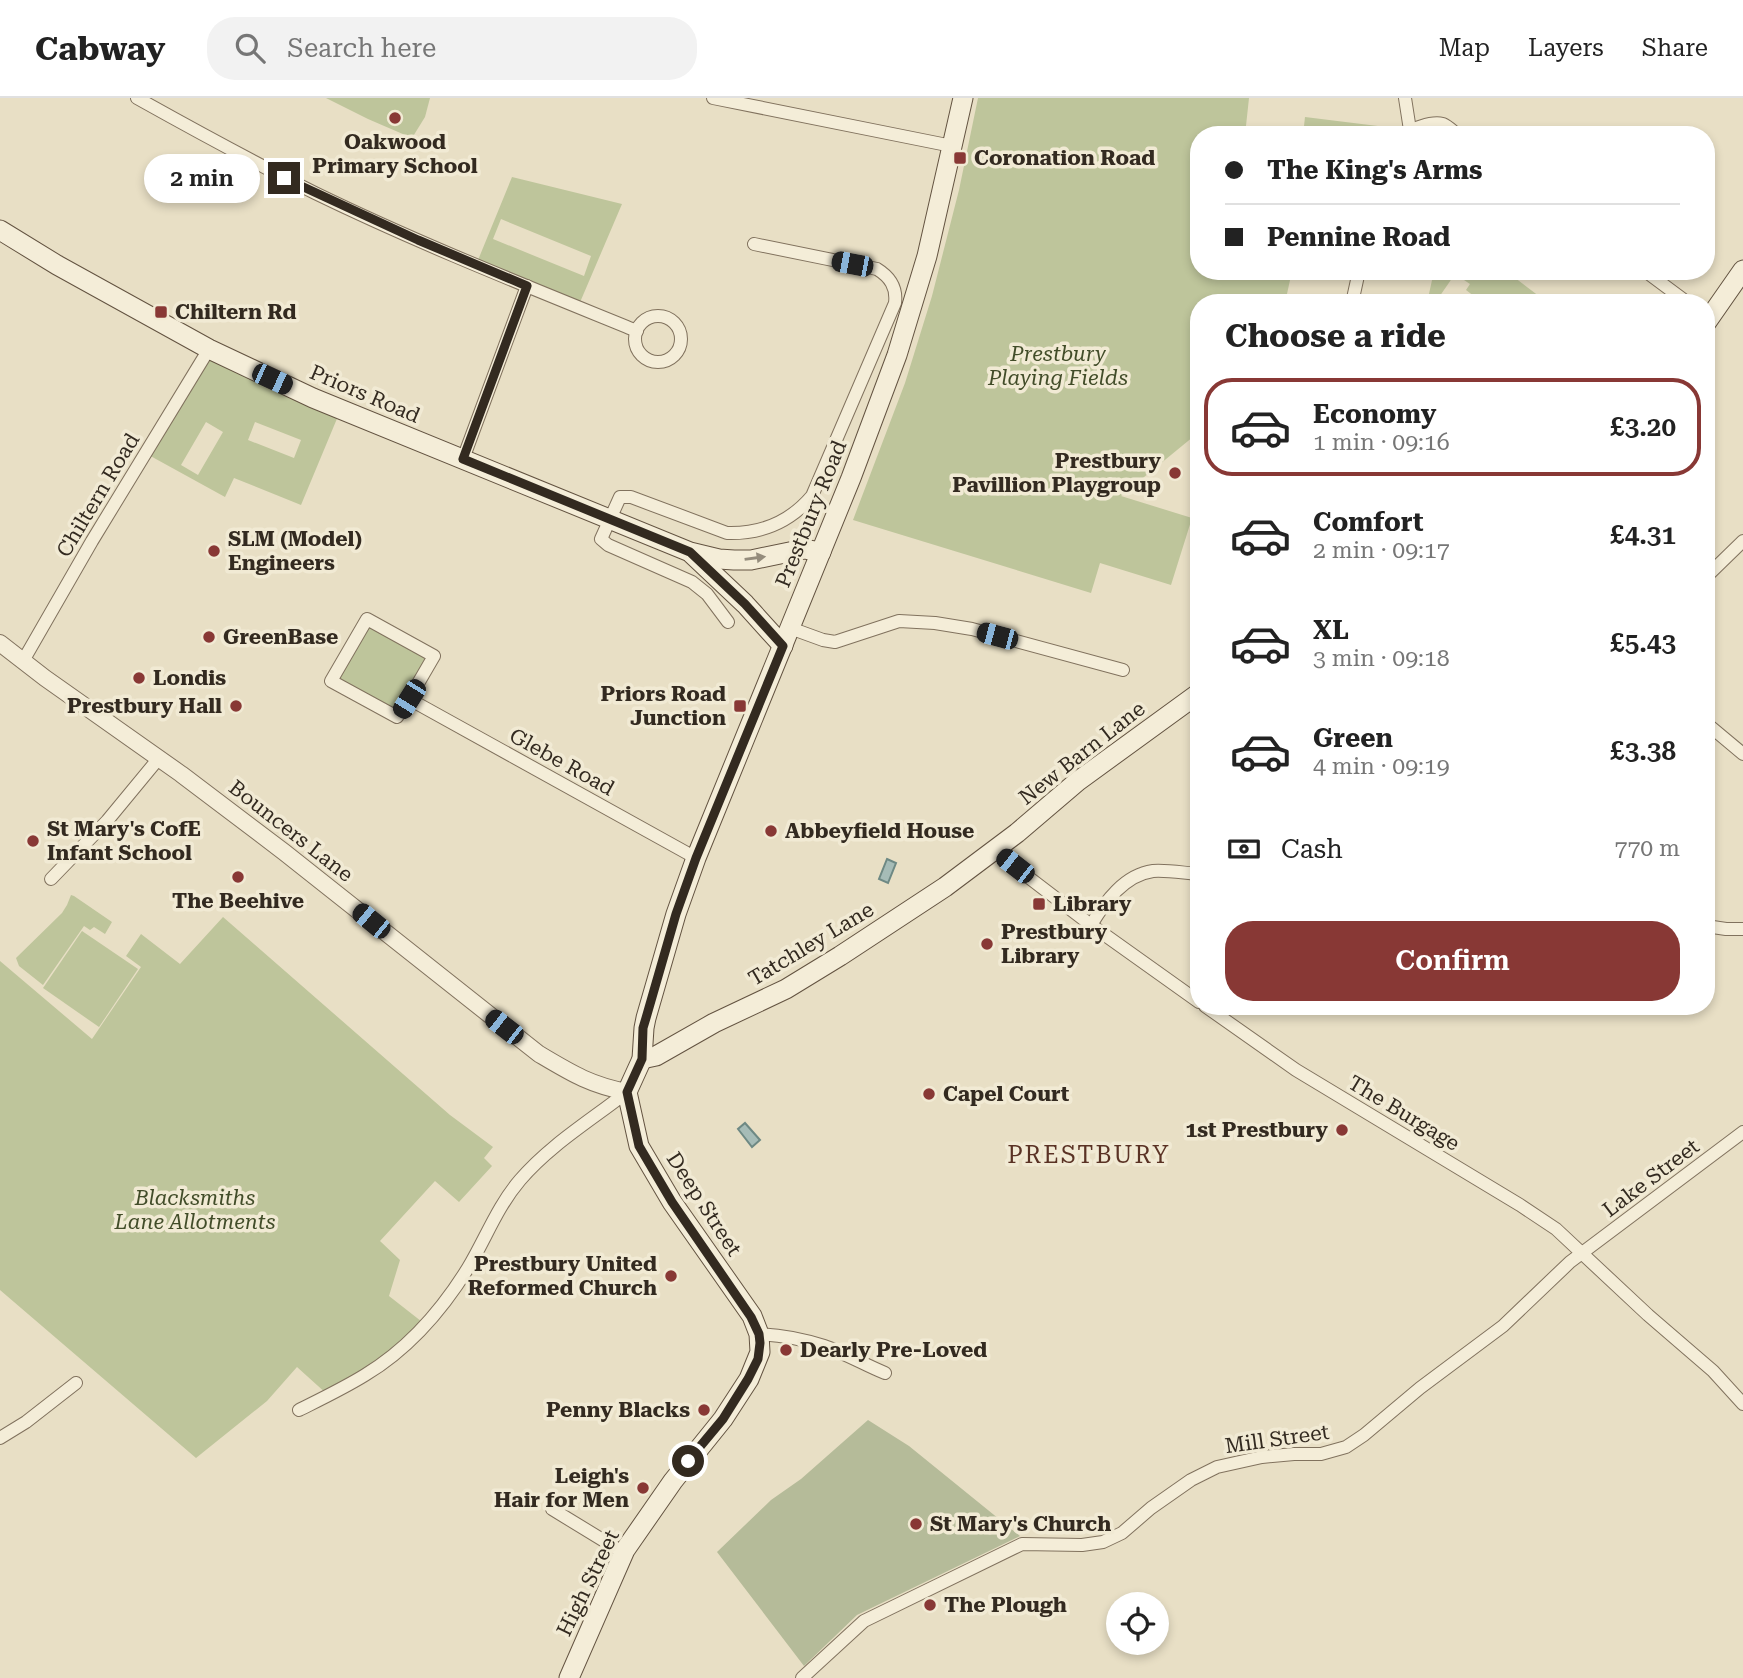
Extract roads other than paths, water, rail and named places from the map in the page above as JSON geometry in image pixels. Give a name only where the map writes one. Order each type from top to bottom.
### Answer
[{"type":"main road","name":"Prestbury Road","points":[[642,1059],[643,1028],[676,914],[696,858],[847,488],[897,355],[927,256],[963,98]]},
{"type":"main road","name":"Priors Road","points":[[0,230],[57,265],[209,349],[313,398],[690,552],[712,558],[751,560],[804,549],[821,552]]},
{"type":"main road","points":[[1715,308],[1743,270]]},
{"type":"main road","name":"Priors Road","points":[[690,552],[745,604],[786,637]]},
{"type":"main road","name":"New Barn Lane","points":[[995,851],[1078,781],[1190,700]]},
{"type":"main road","name":"Tatchley Lane","points":[[642,1059],[656,1056],[714,1023],[786,989],[841,956],[995,851]]},
{"type":"main road","points":[[627,1092],[642,1059]]},
{"type":"main road","name":"Deep Street","points":[[627,1092],[639,1146],[672,1202],[751,1317],[759,1334]]},
{"type":"main road","name":"High Street","points":[[569,1678],[624,1553],[673,1481],[717,1427],[744,1386],[758,1359],[759,1334]]},
{"type":"street","points":[[137,98],[256,164],[318,194],[441,250],[637,331]]},
{"type":"street","points":[[713,98],[952,146]]},
{"type":"street","points":[[1405,98],[1406,126]]},
{"type":"street","points":[[1424,126],[1447,126]]},
{"type":"street","points":[[728,622],[707,594],[692,582],[608,545],[601,539],[620,496],[631,496],[727,533],[761,530],[782,522],[812,496],[895,303],[895,290],[890,280],[877,269],[754,244]]},
{"type":"street","points":[[1657,280],[1676,294]]},
{"type":"street","points":[[463,459],[527,286]]},
{"type":"street","name":"Chiltern Road","points":[[23,661],[92,541],[209,349]]},
{"type":"street","points":[[1715,570],[1740,550]]},
{"type":"street","points":[[367,619],[434,656],[409,699],[397,717],[331,681],[367,619]]},
{"type":"street","points":[[786,637],[835,642],[899,621],[935,623],[972,629],[1123,670]]},
{"type":"street","name":"Bouncers Lane","points":[[0,643],[311,872],[522,1042],[577,1077],[602,1087],[627,1092]]},
{"type":"street","name":"Glebe Road","points":[[409,699],[696,858]]},
{"type":"street","points":[[1715,731],[1743,754]]},
{"type":"street","points":[[51,879],[107,821],[159,758]]},
{"type":"street","points":[[995,851],[1091,925],[1190,996]]},
{"type":"street","points":[[1091,925],[1109,899],[1135,877],[1153,871],[1190,873]]},
{"type":"street","points":[[1715,927],[1743,929]]},
{"type":"street","name":"The Burgage","points":[[1218,1015],[1296,1070],[1556,1229],[1713,1371],[1743,1404]]},
{"type":"street","points":[[299,1410],[365,1375],[412,1338],[458,1284],[496,1213],[521,1179],[560,1142],[627,1092]]},
{"type":"street","name":"Lake Street","points":[[1583,1254],[1743,1132]]},
{"type":"street","name":"Mill Street","points":[[802,1678],[864,1621],[1021,1544],[1082,1545],[1103,1542],[1122,1533],[1151,1508],[1191,1480],[1217,1467],[1262,1457],[1321,1454],[1346,1447],[1503,1326],[1570,1262],[1583,1254]]},
{"type":"street","points":[[759,1334],[783,1335],[826,1346],[885,1373]]},
{"type":"street","points":[[2,1434],[26,1422],[76,1383]]},
{"type":"street","points":[[552,1509],[624,1553]]},
{"type":"water","points":[[887,859],[896,863],[888,883],[879,879]]},
{"type":"water","points":[[745,1123],[760,1140],[752,1147],[738,1129]]},
{"type":"place","name":"Oakwood Primary School","points":[[395,118]]},
{"type":"place","name":"Coronation Road","points":[[960,158]]},
{"type":"place","name":"Chiltern Rd","points":[[161,312]]},
{"type":"place","name":"Prestbury Pavillion Playgroup","points":[[1175,473]]},
{"type":"place","name":"SLM (Model) Engineers","points":[[214,551]]},
{"type":"place","name":"GreenBase","points":[[209,637]]},
{"type":"place","name":"Londis","points":[[139,678]]},
{"type":"place","name":"Prestbury Hall","points":[[236,706]]},
{"type":"place","name":"Priors Road Junction","points":[[740,706]]},
{"type":"place","name":"Abbeyfield House","points":[[771,831]]},
{"type":"place","name":"St Mary's CofE Infant School","points":[[33,841]]},
{"type":"place","name":"The Beehive","points":[[238,877]]},
{"type":"place","name":"Library","points":[[1039,904]]},
{"type":"place","name":"Prestbury Library","points":[[987,944]]},
{"type":"place","name":"Capel Court","points":[[929,1094]]},
{"type":"place","name":"1st Prestbury","points":[[1342,1130]]},
{"type":"place","name":"Prestbury United Reformed Church","points":[[671,1276]]},
{"type":"place","name":"Dearly Pre-Loved","points":[[786,1350]]},
{"type":"place","name":"Penny Blacks","points":[[704,1410]]},
{"type":"place","name":"Leigh's Hair for Men","points":[[643,1488]]},
{"type":"place","name":"St Mary's Church","points":[[916,1524]]},
{"type":"place","name":"The Plough","points":[[930,1605]]},
{"type":"district","name":"PRESTBURY","points":[[1089,1155]]},
{"type":"park label","name":"Prestbury Playing Fields","points":[[1058,366]]},
{"type":"park label","name":"Blacksmiths Lane Allotments","points":[[195,1210]]}]
